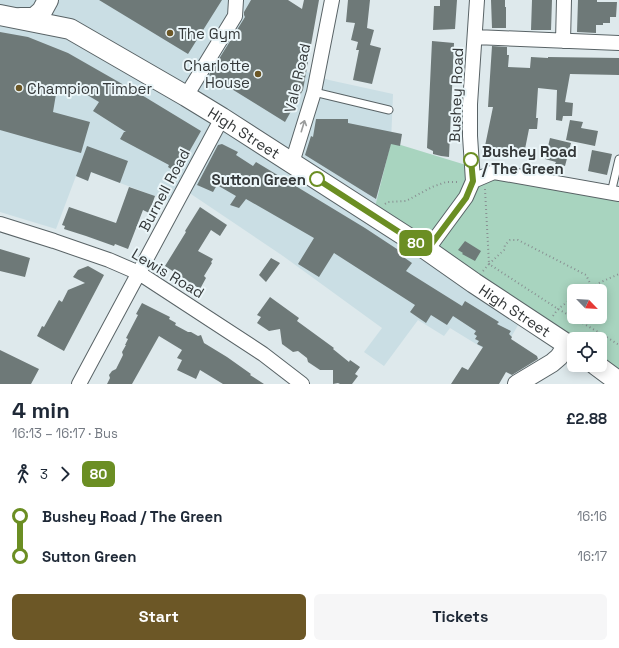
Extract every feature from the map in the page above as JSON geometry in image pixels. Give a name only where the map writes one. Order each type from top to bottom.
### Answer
[{"type":"main road","points":[[8,16],[34,18],[42,11],[48,0]]},
{"type":"main road","points":[[56,0],[58,12],[70,29]]},
{"type":"main road","name":"High Street","points":[[8,16],[70,29],[186,96],[427,250],[567,344]]},
{"type":"street","points":[[186,96],[234,16],[236,0]]},
{"type":"street","name":"Vale Road","points":[[292,163],[314,92],[332,0]]},
{"type":"street","name":"Bushey Road","points":[[427,250],[479,179],[470,136],[470,104],[477,0]]},
{"type":"street","points":[[563,41],[564,0]]},
{"type":"street","points":[[475,37],[619,43]]},
{"type":"street","name":"Burnell Road","points":[[79,384],[222,118]]},
{"type":"street","points":[[479,179],[494,172],[615,193]]},
{"type":"street","name":"Lewis Road","points":[[0,224],[89,252],[139,273],[263,354],[302,384]]},
{"type":"street","points":[[517,384],[552,363],[567,350]]},
{"type":"lane","points":[[314,92],[390,110]]},
{"type":"lane","points":[[615,193],[619,160]]},
{"type":"path","points":[[373,215],[388,202],[406,201],[432,186],[446,182],[479,179],[489,264]]},
{"type":"path","points":[[474,283],[489,264],[504,250],[505,245],[510,240],[518,240],[586,275],[590,284]]},
{"type":"path","points":[[489,264],[619,345]]},
{"type":"path","points":[[598,284],[619,274]]},
{"type":"path","points":[[544,329],[558,308],[567,302]]},
{"type":"shaded area","points":[[0,0],[251,0],[243,14],[292,63],[307,72],[329,80],[393,94],[391,142],[373,215],[521,320],[499,358],[450,328],[444,336],[418,320],[384,366],[364,352],[382,328],[283,256],[185,190],[173,203],[91,172],[88,181],[76,176],[56,229],[0,212]]},
{"type":"green space","points":[[391,142],[466,165],[465,181],[471,185],[498,177],[619,199],[619,382],[607,371],[607,332],[567,332],[567,335],[373,215]]},
{"type":"building","points":[[99,0],[222,0],[188,54]]},
{"type":"building","points":[[251,0],[288,0],[302,9],[304,0],[319,0],[303,90],[285,122],[209,75],[245,17],[244,12]]},
{"type":"building","points":[[348,0],[370,0],[367,28],[374,30],[370,45],[381,48],[372,84],[353,80],[359,50],[356,50],[358,42],[351,40],[355,23],[346,22]]},
{"type":"building","points":[[440,0],[457,0],[455,29],[433,30],[434,6],[440,6]]},
{"type":"building","points":[[491,0],[505,0],[506,28],[492,28]]},
{"type":"building","points":[[532,0],[552,0],[551,30],[531,30]]},
{"type":"building","points":[[578,0],[617,2],[616,17],[610,17],[610,23],[596,25],[596,33],[577,32]]},
{"type":"building","points":[[0,32],[28,37],[68,53],[201,131],[177,173],[168,167],[169,165],[120,139],[124,132],[126,132],[93,111],[99,102],[72,86],[67,95],[57,88],[53,112],[90,122],[81,153],[0,130]]},
{"type":"building","points":[[432,41],[454,43],[449,157],[433,154],[433,151],[427,148]]},
{"type":"building","points":[[492,46],[507,47],[507,55],[509,55],[508,67],[530,68],[531,57],[619,58],[619,75],[570,74],[565,102],[573,103],[572,116],[563,116],[562,121],[556,120],[557,90],[538,88],[536,118],[538,118],[537,129],[529,129],[524,154],[485,146],[493,107],[488,107]]},
{"type":"building","points":[[316,119],[348,119],[348,123],[402,134],[400,146],[391,144],[376,199],[305,155],[311,136],[313,137]]},
{"type":"building","points":[[570,120],[583,122],[581,128],[598,131],[595,146],[566,140]]},
{"type":"building","points":[[550,138],[571,143],[565,166],[555,164],[556,162],[545,159]]},
{"type":"building","points":[[222,144],[238,152],[236,155],[253,166],[256,162],[365,228],[403,253],[402,256],[412,263],[406,271],[462,306],[465,301],[499,322],[497,324],[511,331],[509,334],[512,337],[511,339],[537,356],[538,359],[512,375],[506,372],[499,384],[451,384],[462,367],[468,370],[483,347],[477,344],[479,341],[475,339],[477,336],[474,334],[476,331],[453,316],[447,325],[431,315],[426,323],[410,312],[415,305],[334,253],[319,277],[298,264],[314,238],[246,199],[239,208],[230,205],[236,196],[217,185],[213,192],[197,185],[218,145]]},
{"type":"building","points":[[87,146],[128,161],[120,183],[91,172],[88,181],[76,176]]},
{"type":"building","points":[[592,150],[612,154],[607,175],[588,171]]},
{"type":"building","points":[[129,187],[155,196],[149,213],[143,210],[128,249],[115,244],[114,246],[64,229],[65,226],[62,225],[69,207],[116,223]]},
{"type":"building","points":[[200,207],[227,225],[220,236],[211,230],[198,251],[213,259],[204,276],[206,278],[200,289],[165,266]]},
{"type":"building","points":[[465,241],[481,251],[475,261],[458,250]]},
{"type":"building","points":[[0,249],[30,258],[25,277],[0,271]]},
{"type":"building","points":[[271,258],[280,263],[266,282],[259,275]]},
{"type":"building","points":[[88,266],[104,275],[64,351],[37,336],[42,326],[44,327],[59,300],[62,302],[68,290],[85,283],[73,277],[78,270]]},
{"type":"building","points":[[270,297],[299,318],[297,321],[334,348],[333,349],[349,362],[350,360],[360,367],[355,374],[358,376],[352,384],[333,384],[333,370],[320,370],[308,362],[307,358],[298,351],[293,352],[282,344],[280,329],[269,331],[257,323],[261,317],[257,315]]},
{"type":"building","points":[[142,303],[170,317],[169,319],[176,323],[175,325],[198,336],[201,335],[204,343],[227,357],[264,384],[223,384],[200,370],[196,379],[177,370],[182,360],[177,358],[182,350],[159,336],[132,384],[107,384],[110,378],[109,375],[116,369],[123,355],[122,352],[128,339],[126,338],[138,315],[136,314]]},
{"type":"building","points":[[0,350],[39,369],[31,384],[0,384]]},
{"type":"bus line","name":"80","points":[[317,179],[427,250],[466,198],[473,181],[471,160]]},
{"type":"place","name":"The Gym","points":[[170,33]]},
{"type":"place","name":"Charlotte House","points":[[258,74]]},
{"type":"place","name":"Champion Timber","points":[[19,88]]},
{"type":"place","name":"Bushey Road / The Green","points":[[471,160]]},
{"type":"place","name":"Sutton Green","points":[[317,179]]}]
